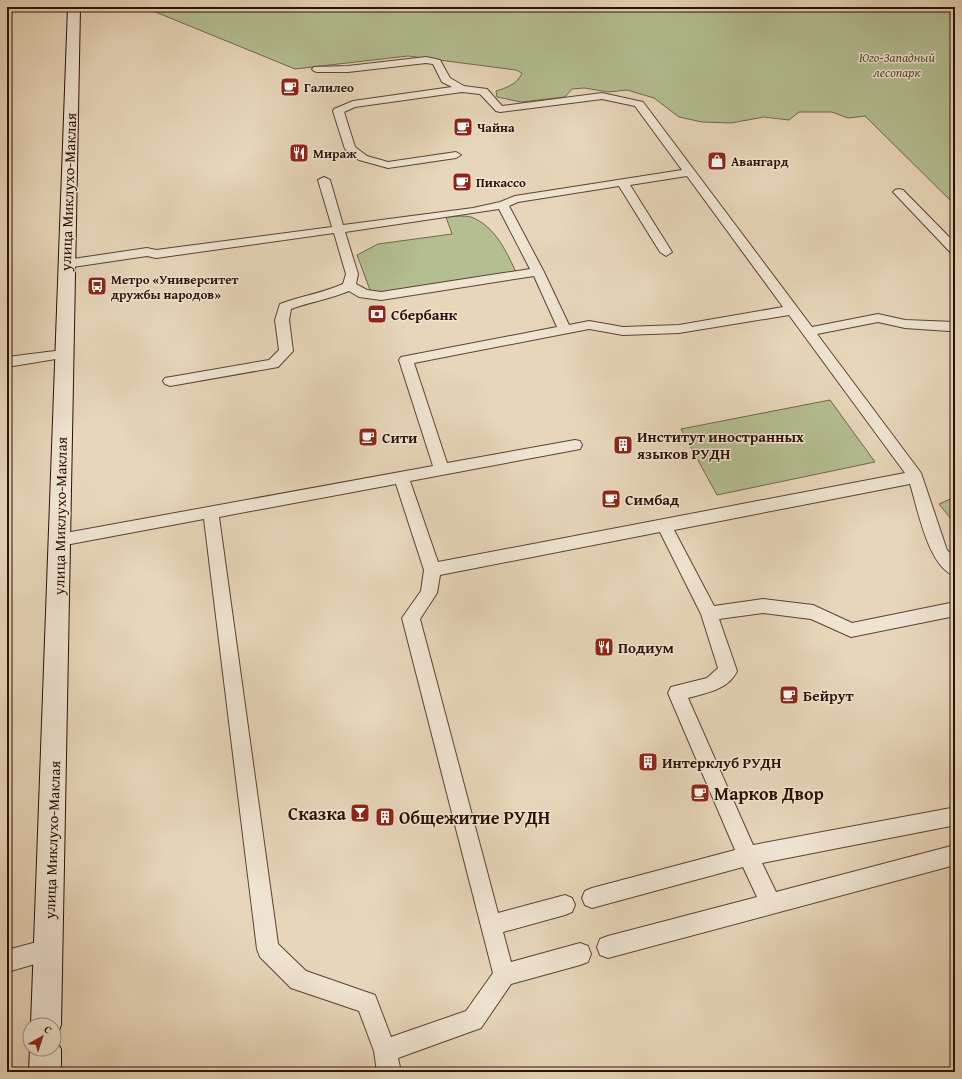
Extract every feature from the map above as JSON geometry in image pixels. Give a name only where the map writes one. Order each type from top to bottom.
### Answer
[{"type":"main road","name":"улица Миклухо-Маклая","points":[[46,1017],[60,540],[63,354],[74,7]]},
{"type":"main road","points":[[45,1057],[45,1072]]},
{"type":"lane","points":[[317,69],[348,69],[431,61],[437,62],[446,80],[462,89]]},
{"type":"lane","points":[[456,156],[388,165],[363,158],[350,149],[338,111],[353,104],[462,89],[483,91],[500,110],[602,96],[622,99],[639,104],[916,477],[940,553],[955,569]]},
{"type":"lane","points":[[66,264],[147,252],[156,254],[474,211],[503,205],[515,199],[690,172]]},
{"type":"lane","points":[[324,180],[340,228],[352,274],[349,286]]},
{"type":"lane","points":[[624,183],[666,252]]},
{"type":"lane","points":[[899,192],[955,250]]},
{"type":"lane","points":[[503,205],[538,272],[565,330]]},
{"type":"lane","points":[[349,286],[364,294],[381,296],[538,272]]},
{"type":"lane","points":[[170,381],[272,364],[286,351],[282,320],[285,308],[304,300],[326,296],[349,286]]},
{"type":"lane","points":[[442,470],[406,360],[589,325],[623,331],[679,329],[792,310]]},
{"type":"lane","points":[[808,332],[878,318],[906,324],[949,327],[955,326]]},
{"type":"lane","points":[[7,362],[63,354]]},
{"type":"lane","points":[[60,540],[575,445]]},
{"type":"lane","points":[[401,477],[432,570],[429,593],[411,618],[504,975]]},
{"type":"lane","points":[[432,570],[916,477]]},
{"type":"lane","points":[[211,512],[268,949],[299,980],[366,1003],[385,1052],[389,1072]]},
{"type":"lane","points":[[664,525],[709,614],[728,671],[712,684],[677,693],[748,856],[772,904]]},
{"type":"lane","points":[[709,614],[763,606],[813,612],[851,630],[955,609]]},
{"type":"lane","points":[[592,898],[748,856],[954,819]]},
{"type":"lane","points":[[608,947],[955,855]]},
{"type":"lane","points":[[491,925],[565,905]]},
{"type":"lane","points":[[7,961],[48,950]]},
{"type":"lane","points":[[385,1052],[474,1020],[504,975],[580,954]]},
{"type":"green space","name":"Юго-Западный лесопарк","points":[[152,7],[955,7],[955,205],[865,116],[848,118],[832,112],[799,112],[789,120],[764,117],[731,123],[702,122],[679,117],[654,98],[627,90],[609,92],[584,88],[572,89],[565,97],[521,102],[497,97],[496,91],[508,87],[518,80],[522,73],[516,70],[408,56],[295,69],[153,11]]},
{"type":"green space","points":[[468,216],[487,226],[499,240],[516,272],[382,293],[370,290],[357,255],[378,244],[452,234],[446,217]]},
{"type":"green space","points":[[830,400],[875,462],[717,495],[681,429]]},
{"type":"green space","points":[[955,497],[955,524],[939,504]]},
{"type":"place","name":"Галилео","points":[[290,87]]},
{"type":"place","name":"Чайна","points":[[463,127]]},
{"type":"place","name":"Мираж","points":[[299,153]]},
{"type":"place","name":"Авангард","points":[[717,161]]},
{"type":"place","name":"Пикассо","points":[[462,182]]},
{"type":"place","name":"Метро «Университет дружбы народов»","points":[[97,286]]},
{"type":"place","name":"Сбербанк","points":[[377,314]]},
{"type":"place","name":"Сити","points":[[368,437]]},
{"type":"place","name":"Институт иностранных языков РУДН","points":[[623,445]]},
{"type":"place","name":"Симбад","points":[[611,499]]},
{"type":"place","name":"Подиум","points":[[604,647]]},
{"type":"place","name":"Бейрут","points":[[789,695]]},
{"type":"place","name":"Интерклуб РУДН","points":[[648,762]]},
{"type":"place","name":"Марков Двор","points":[[700,793]]},
{"type":"place","name":"Сказка","points":[[360,813]]},
{"type":"place","name":"Общежитие РУДН","points":[[385,817]]}]
